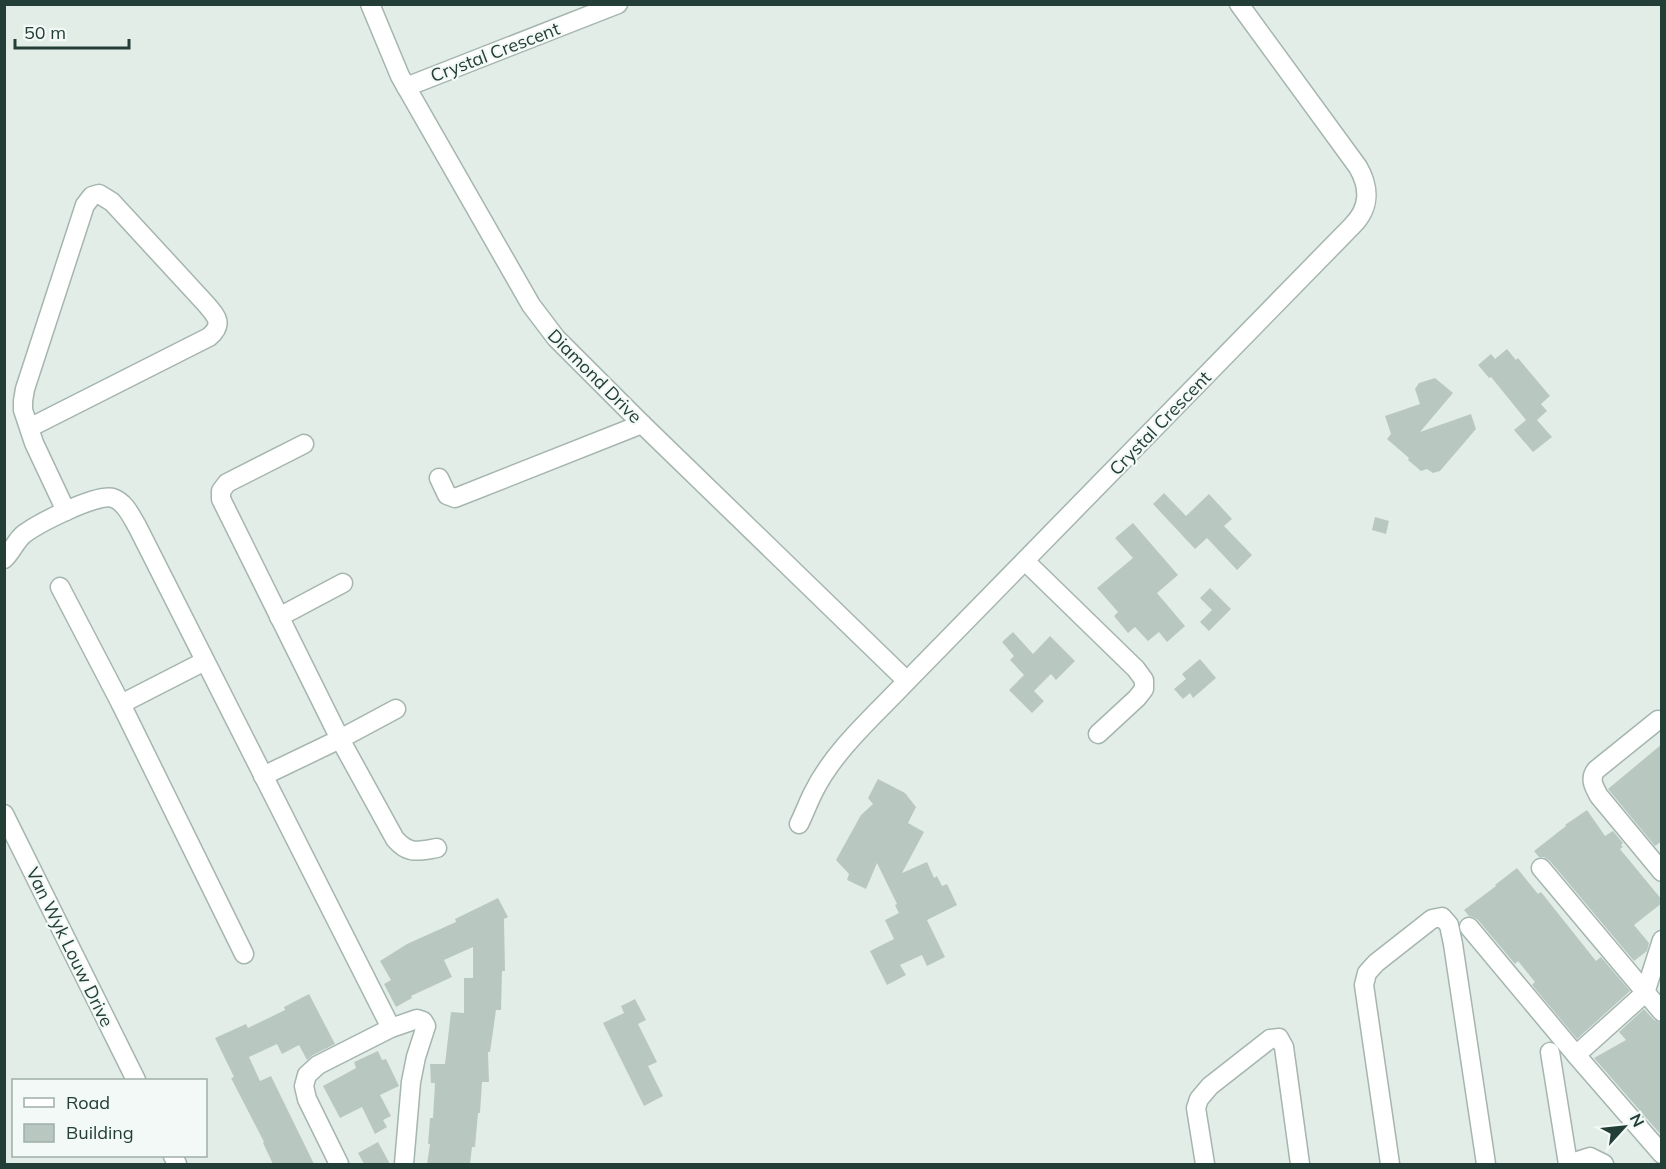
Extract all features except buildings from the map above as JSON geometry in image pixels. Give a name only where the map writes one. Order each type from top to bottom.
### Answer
[{"type":"street","name":"Diamond Drive","points":[[370,4],[406,87],[525,296],[544,324],[642,424],[907,681]]},
{"type":"street","name":"Crystal Crescent","points":[[406,87],[618,4]]},
{"type":"street","name":"Crystal Crescent","points":[[799,824],[813,792],[847,745],[1358,221],[1365,208],[1367,188],[1358,167],[1239,4]]},
{"type":"street","points":[[30,428],[209,337],[218,326],[216,317],[206,304],[120,210],[99,194],[92,196],[85,205],[22,401],[23,410],[40,456],[66,511]]},
{"type":"street","points":[[440,478],[447,495],[455,498],[642,424]]},
{"type":"street","points":[[304,444],[227,483],[220,494],[221,499],[340,739],[395,839],[403,848],[413,851],[437,848]]},
{"type":"street","points":[[4,559],[10,553],[13,534],[66,511],[104,498],[113,498],[125,507],[137,526],[391,1028]]},
{"type":"street","points":[[1025,561],[1136,669],[1144,680],[1144,689],[1137,698],[1098,734]]},
{"type":"street","points":[[279,617],[343,583]]},
{"type":"street","points":[[60,587],[121,704],[244,954]]},
{"type":"street","points":[[121,704],[205,661]]},
{"type":"street","points":[[263,777],[396,709]]},
{"type":"street","points":[[1660,720],[1596,770],[1592,778],[1599,796],[1662,872]]},
{"type":"street","name":"Van Wyk Louw Drive","points":[[4,814],[136,1079]]},
{"type":"street","points":[[1541,868],[1662,1012]]},
{"type":"street","points":[[1390,1164],[1364,985],[1367,973],[1376,963],[1432,919],[1442,917],[1449,925],[1453,944],[1485,1164]]},
{"type":"street","points":[[1469,927],[1662,1154]]},
{"type":"street","points":[[1576,1055],[1646,993],[1662,940]]},
{"type":"street","points":[[339,1164],[307,1098],[304,1080],[318,1065],[391,1028],[417,1019],[423,1021],[426,1026],[411,1082],[404,1164]]},
{"type":"street","points":[[1205,1164],[1196,1108],[1199,1099],[1210,1086],[1270,1039],[1279,1038],[1284,1047],[1300,1164]]},
{"type":"street","points":[[1550,1052],[1568,1164],[1590,1157],[1604,1164]]}]
